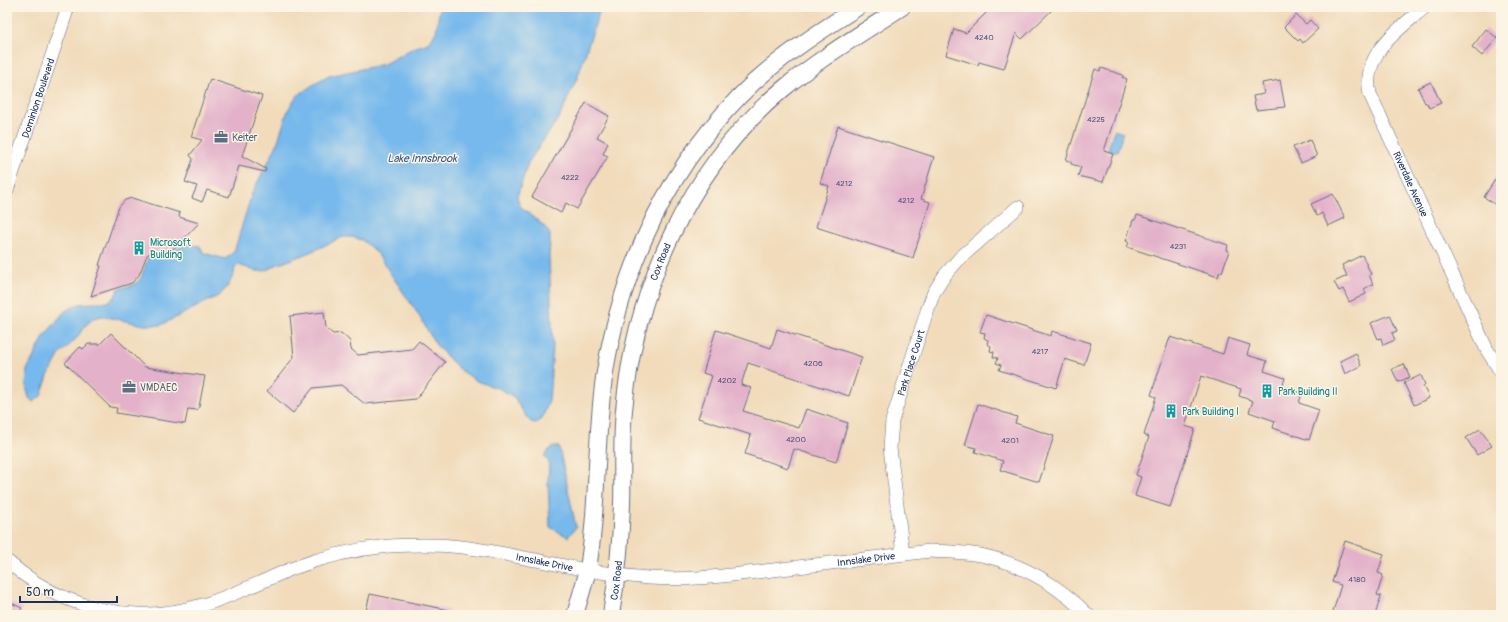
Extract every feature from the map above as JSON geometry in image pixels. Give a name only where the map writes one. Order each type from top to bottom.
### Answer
[{"type":"main road","points":[[575,615],[588,570],[593,531],[600,422],[607,362],[615,323],[629,275],[639,248],[658,208],[684,165],[708,132],[735,101],[755,81],[780,60],[810,38],[858,7]]},
{"type":"main road","name":"Cox Road","points":[[611,615],[617,574],[622,504],[624,408],[632,358],[642,314],[661,258],[676,225],[707,173],[733,139],[762,108],[784,88],[819,62],[902,7]]},
{"type":"street","name":"Dominion Boulevard","points":[[7,190],[68,7]]},
{"type":"street","name":"Riverdale Avenue","points":[[1426,7],[1395,33],[1381,48],[1373,60],[1368,84],[1370,94],[1487,350],[1501,372]]},
{"type":"street","name":"Park Place Court","points":[[903,554],[890,448],[890,436],[892,422],[927,311],[934,292],[959,259],[1018,207]]},
{"type":"street","name":"Innslake Drive","points":[[7,560],[18,570],[44,588],[67,600],[107,611],[136,614],[159,614],[187,610],[213,602],[294,568],[321,559],[387,546],[421,545],[465,547],[588,570],[649,578],[700,578],[930,551],[968,553],[985,556],[1013,565],[1040,577],[1062,592],[1088,615]]},
{"type":"water","name":"Lake Innsbrook","points":[[440,7],[601,7],[578,76],[560,116],[528,163],[517,197],[520,206],[544,226],[550,234],[549,256],[553,347],[549,400],[542,419],[536,423],[531,422],[514,397],[500,389],[477,381],[460,370],[436,345],[418,314],[376,252],[362,240],[352,237],[343,237],[315,250],[278,264],[265,271],[256,271],[239,265],[235,267],[234,274],[228,286],[220,295],[161,325],[144,325],[102,316],[94,318],[85,326],[76,339],[60,354],[48,376],[41,396],[33,402],[29,398],[26,386],[27,370],[45,335],[65,311],[79,304],[108,302],[115,297],[118,289],[134,285],[141,278],[149,255],[171,253],[183,244],[200,246],[204,253],[225,259],[234,252],[252,193],[276,147],[288,110],[297,96],[329,76],[384,64],[413,48],[428,43],[436,32]]},
{"type":"water","points":[[1114,130],[1123,133],[1117,152],[1108,149]]},
{"type":"water","points":[[552,447],[559,447],[576,527],[568,537],[550,527],[548,483],[549,462],[544,456]]},
{"type":"building","points":[[992,7],[1055,7],[1022,39],[1016,33],[1004,69],[979,62],[978,65],[946,55],[954,29],[966,33]]},
{"type":"building","points":[[1296,15],[1306,24],[1310,20],[1318,29],[1303,43],[1300,39],[1298,41],[1284,27]]},
{"type":"building","points":[[1486,29],[1497,38],[1482,56],[1472,47]]},
{"type":"building","points":[[1101,68],[1123,75],[1122,77],[1127,79],[1104,151],[1113,154],[1103,182],[1078,176],[1081,167],[1071,164],[1071,162],[1066,160],[1095,69],[1100,71]]},
{"type":"building","points":[[210,79],[262,96],[242,156],[266,169],[265,172],[239,166],[229,197],[207,190],[202,202],[192,198],[197,186],[185,182],[193,159],[190,155],[202,140],[191,137]]},
{"type":"building","points":[[1280,80],[1285,107],[1256,110],[1253,96],[1264,94],[1262,83]]},
{"type":"building","points":[[1431,82],[1441,103],[1429,108],[1418,88]]},
{"type":"building","points":[[586,103],[609,116],[597,137],[608,143],[603,154],[608,156],[577,209],[566,203],[561,213],[532,197]]},
{"type":"building","points":[[838,126],[934,157],[921,199],[930,202],[913,258],[816,227],[829,186],[820,183]]},
{"type":"building","points":[[1310,140],[1317,156],[1301,163],[1293,147]]},
{"type":"building","points":[[1501,170],[1501,198],[1496,205],[1484,197]]},
{"type":"building","points":[[1333,194],[1345,218],[1328,226],[1322,213],[1317,216],[1311,204]]},
{"type":"building","name":"Microsoft Building","points":[[132,198],[180,213],[179,217],[199,223],[177,246],[171,250],[154,251],[147,255],[139,275],[132,283],[91,296],[101,266],[99,265],[119,207],[125,200]]},
{"type":"building","points":[[1137,215],[1228,245],[1227,250],[1229,251],[1222,272],[1220,271],[1218,277],[1127,247],[1129,242],[1126,241],[1133,220],[1135,220]]},
{"type":"building","points":[[1362,255],[1371,274],[1369,275],[1373,284],[1364,289],[1366,294],[1349,302],[1343,289],[1339,291],[1334,282],[1347,276],[1342,265]]},
{"type":"building","points":[[324,312],[326,328],[333,334],[341,333],[350,341],[351,349],[358,355],[412,349],[419,341],[445,362],[416,399],[365,404],[341,385],[313,388],[293,413],[267,391],[294,357],[290,316]]},
{"type":"building","points":[[986,315],[1051,336],[1052,331],[1091,343],[1084,365],[1065,359],[1056,388],[999,370],[1001,365],[996,363],[998,358],[993,357],[994,352],[990,351],[991,346],[987,344],[988,340],[984,338],[985,333],[980,332]]},
{"type":"building","points":[[1390,315],[1397,331],[1392,333],[1395,340],[1383,345],[1381,338],[1378,339],[1371,323]]},
{"type":"building","points":[[777,329],[862,357],[849,396],[748,363],[741,385],[751,388],[743,411],[799,428],[806,409],[848,423],[836,462],[794,449],[788,468],[745,454],[751,435],[698,418],[712,376],[703,373],[716,330],[771,348]]},
{"type":"building","points":[[111,333],[145,367],[205,376],[199,407],[197,410],[188,409],[185,424],[116,413],[117,408],[110,407],[65,363],[80,347],[83,349],[88,344],[100,344]]},
{"type":"building","points":[[1170,337],[1223,354],[1228,338],[1250,345],[1247,355],[1267,361],[1264,371],[1285,378],[1282,387],[1302,393],[1299,403],[1319,410],[1309,440],[1273,428],[1275,421],[1249,412],[1253,401],[1239,396],[1241,389],[1201,376],[1185,426],[1195,429],[1170,507],[1135,496],[1141,477],[1136,475],[1149,437],[1144,435],[1156,397],[1151,395]]},
{"type":"building","points":[[1356,353],[1361,366],[1345,374],[1340,361]]},
{"type":"building","points":[[1404,364],[1410,377],[1398,382],[1392,369]]},
{"type":"building","points":[[1421,375],[1425,385],[1423,386],[1429,398],[1414,405],[1404,383]]},
{"type":"building","points":[[978,404],[1017,417],[1015,423],[1054,436],[1039,482],[1000,470],[1003,461],[975,452],[976,448],[965,445]]},
{"type":"building","points":[[1480,429],[1492,446],[1477,455],[1466,438]]},
{"type":"building","points":[[1345,541],[1384,554],[1378,573],[1383,575],[1377,595],[1381,596],[1375,615],[1332,615],[1341,585],[1332,582]]},
{"type":"building","points":[[370,594],[449,610],[448,615],[365,615]]},
{"type":"building","points":[[7,601],[22,608],[18,615],[7,615]]},
{"type":"place","name":"Keiter","points":[[221,137]]},
{"type":"place","name":"Microsoft Building","points":[[139,248]]},
{"type":"place","name":"VMDAEC","points":[[129,387]]},
{"type":"place","name":"Park Building II","points":[[1267,391]]},
{"type":"place","name":"Park Building I","points":[[1171,411]]}]
